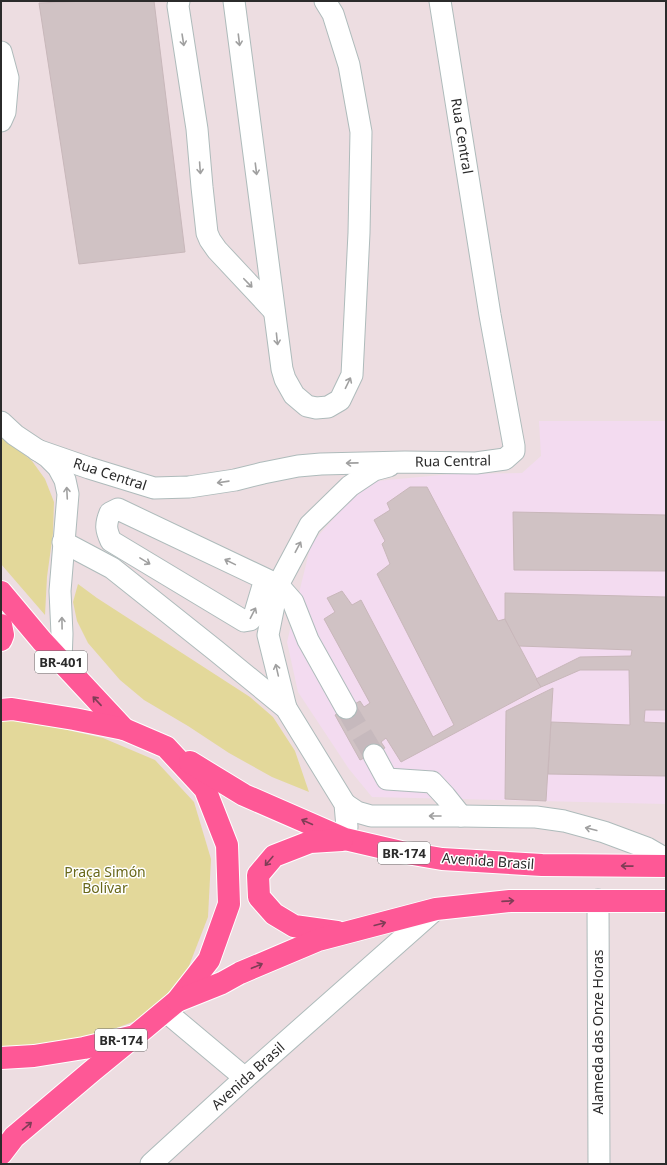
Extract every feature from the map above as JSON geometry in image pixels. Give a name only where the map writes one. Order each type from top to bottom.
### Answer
[{"type":"highway","name":"BR-401","points":[[1,592],[42,642],[124,729]]},
{"type":"highway","points":[[1,625],[3,635],[1,640]]},
{"type":"highway","name":"BR-174","points":[[1,710],[12,709],[124,729],[166,747],[205,789],[227,845],[228,904],[209,960],[171,1006],[14,1137],[1,1154]]},
{"type":"highway","name":"Avenida Brasil","points":[[166,747],[244,795],[345,839],[401,852],[442,859],[542,865],[666,866]]},
{"type":"highway","points":[[344,934],[294,926],[274,914],[259,897],[258,875],[274,856],[310,842],[345,839]]},
{"type":"highway","name":"BR-174","points":[[171,1006],[222,983],[240,973],[318,940],[436,909],[510,901],[666,900]]},
{"type":"highway","name":"BR-174","points":[[1,1058],[34,1056],[135,1036]]},
{"type":"street","points":[[179,1],[178,6],[197,129],[207,233],[217,250],[274,311]]},
{"type":"street","points":[[234,1],[282,369],[285,379],[294,395],[307,406],[316,408],[328,407],[340,400],[352,375],[359,233],[361,132],[349,65],[333,14],[325,1]]},
{"type":"street","name":"Rua Central","points":[[37,450],[154,488],[189,487],[235,480],[298,466],[321,464],[405,462],[476,463],[505,459],[514,451],[490,316],[440,1]]},
{"type":"street","points":[[1,52],[8,78],[6,112],[1,121]]},
{"type":"street","points":[[1,422],[15,434],[48,457],[58,467],[65,480],[68,494],[60,591],[62,634],[61,662]]},
{"type":"street","points":[[346,708],[308,640],[293,602],[272,582],[118,509],[110,513],[107,519],[106,530],[111,541],[244,621],[250,620],[254,616],[272,582],[310,525],[350,486],[374,470],[405,462]]},
{"type":"street","points":[[64,542],[112,568],[286,708]]},
{"type":"street","points":[[272,582],[268,635],[286,708],[345,804],[347,817],[345,839]]},
{"type":"street","points":[[374,756],[387,779],[432,782],[446,796],[461,816]]},
{"type":"street","points":[[345,804],[357,812],[371,816],[536,817],[564,822],[612,834],[648,848],[666,859]]},
{"type":"street","name":"Alameda das Onze Horas","points":[[598,900],[599,1164]]},
{"type":"street","name":"Avenida Brasil","points":[[151,1164],[436,909]]},
{"type":"street","points":[[171,1006],[246,1078]]},
{"type":"shaded area","points":[[539,421],[666,421],[666,804],[372,797],[349,769],[298,692],[287,642],[311,544],[366,482],[452,474],[522,473],[541,456]]},
{"type":"green space","points":[[1,435],[32,461],[45,479],[54,502],[53,533],[47,577],[45,615],[1,564]]},
{"type":"green space","points":[[78,584],[97,598],[250,697],[273,717],[295,751],[309,792],[272,777],[229,753],[188,726],[144,700],[120,680],[88,643],[77,621],[73,602]]},
{"type":"green space","name":"Praça Simón Bolívar","points":[[1,720],[32,722],[103,738],[155,760],[194,802],[211,859],[208,917],[187,971],[149,1016],[92,1037],[40,1047],[1,1049]]},
{"type":"building","points":[[154,1],[185,252],[79,264],[39,3]]},
{"type":"building","points":[[410,487],[427,487],[498,621],[505,619],[541,687],[401,762],[386,738],[381,742],[385,748],[360,760],[335,715],[360,701],[364,707],[370,703],[324,619],[335,612],[327,598],[342,591],[352,605],[361,600],[433,737],[454,725],[377,574],[390,564],[382,544],[385,541],[374,520],[390,510],[387,503]]},
{"type":"building","points":[[513,512],[666,515],[666,571],[514,570]]},
{"type":"building","points":[[505,593],[666,597],[666,710],[645,710],[644,722],[666,723],[666,776],[548,774],[551,722],[630,725],[629,670],[580,670],[541,687],[536,679],[580,657],[631,656],[632,650],[519,646],[505,619]]},
{"type":"building","points":[[553,688],[546,801],[505,799],[506,711]]},
{"type":"tunnel","points":[[346,708],[374,755]]}]
